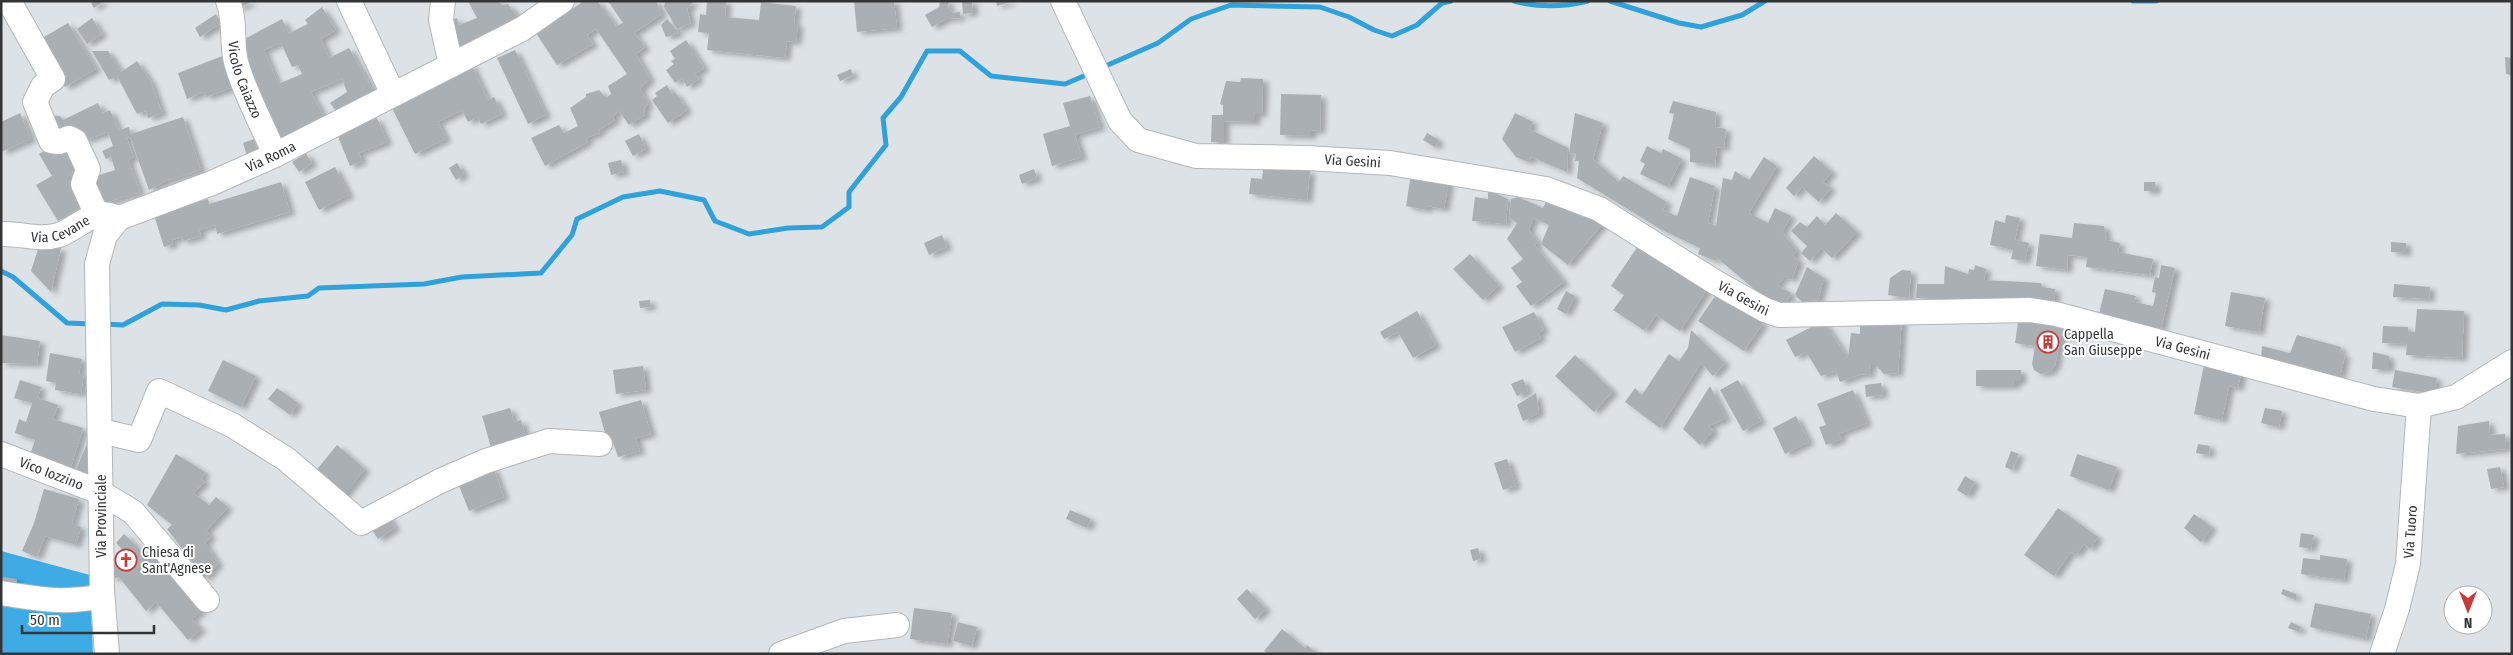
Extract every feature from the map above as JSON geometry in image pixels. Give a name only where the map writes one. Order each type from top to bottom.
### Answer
[{"type":"street","points":[[9,1],[53,80],[43,86],[35,102],[50,141],[59,142],[69,138],[75,141],[88,169],[82,184],[108,217]]},
{"type":"street","name":"Vicolo Caiazzo","points":[[228,1],[233,13],[232,46],[237,65],[275,155]]},
{"type":"street","points":[[348,1],[393,94]]},
{"type":"street","points":[[443,1],[441,20],[451,65]]},
{"type":"street","name":"Via Roma","points":[[108,217],[212,183],[275,155],[522,29],[562,1]]},
{"type":"street","name":"Via Gesini","points":[[1065,5],[1120,121],[1138,140],[1196,156],[1307,158],[1390,163],[1546,189],[1599,209],[1723,286],[1764,310],[1779,315],[2030,310],[2056,314],[2374,399],[2419,406],[2456,397],[2507,369]]},
{"type":"street","name":"Via Cevane","points":[[1,234],[12,234],[37,239],[60,235],[108,217]]},
{"type":"street","name":"Via Provinciale","points":[[107,654],[102,596],[97,264],[108,217]]},
{"type":"street","points":[[101,430],[139,440],[159,391],[232,425],[286,459],[361,523],[440,481],[486,461],[549,441],[600,444]]},
{"type":"street","name":"Via Tuoro","points":[[2382,654],[2398,609],[2408,564],[2419,406]]},
{"type":"street","name":"Vico Iozzino","points":[[1,454],[100,492],[133,512],[207,600]]},
{"type":"street","points":[[1,593],[50,601],[77,602],[102,596]]},
{"type":"street","points":[[780,654],[844,631],[897,625]]},
{"type":"shaded area","points":[[1,551],[90,575],[93,654],[1,654]]},
{"type":"building","points":[[90,1],[104,1],[94,8]]},
{"type":"building","points":[[236,1],[252,1],[240,8]]},
{"type":"building","points":[[468,1],[498,1],[502,5],[508,4],[519,19],[453,52],[448,21],[457,18],[459,25],[477,18]]},
{"type":"building","points":[[584,1],[597,1],[616,26],[623,23],[608,1],[656,1],[662,14],[634,33],[645,47],[636,54],[650,79],[640,89],[648,103],[644,110],[645,115],[629,125],[619,111],[613,116],[615,120],[599,130],[600,133],[586,138],[588,142],[545,166],[531,138],[559,125],[564,133],[578,126],[570,108],[586,97],[586,94],[599,90],[606,98],[611,94],[608,86],[627,74],[596,29],[587,35],[593,44],[557,65],[536,33]]},
{"type":"building","points":[[665,1],[694,1],[687,9],[691,23],[677,29],[664,7]]},
{"type":"building","points":[[707,1],[726,1],[725,17],[759,20],[761,2],[796,6],[794,24],[798,24],[796,42],[787,41],[785,58],[707,50],[709,33],[698,32],[700,14],[706,15]]},
{"type":"building","points":[[854,1],[894,1],[897,28],[857,32]]},
{"type":"building","points":[[940,1],[949,1],[948,7],[953,13],[960,12],[960,18],[946,19],[932,27],[925,15],[939,7]]},
{"type":"building","points":[[962,1],[972,1],[973,13],[963,14]]},
{"type":"building","points":[[996,1],[1010,1],[1010,2],[997,6]]},
{"type":"building","points":[[322,7],[336,30],[321,39],[329,58],[349,48],[374,92],[338,114],[330,103],[347,92],[342,79],[311,92],[325,119],[278,146],[235,44],[282,19],[289,33],[308,24],[305,20]],"holes":[[[281,43],[292,67],[298,65],[302,74],[278,84],[264,50]]]},
{"type":"building","points":[[216,14],[221,23],[200,37],[195,28]]},
{"type":"building","points":[[92,18],[102,34],[87,44],[77,29]]},
{"type":"building","points":[[667,19],[679,33],[666,37],[661,25]]},
{"type":"building","points":[[68,23],[96,69],[65,87],[37,41]]},
{"type":"building","points":[[686,40],[704,68],[695,74],[699,79],[687,87],[682,78],[675,83],[666,70],[674,64],[671,61],[675,59],[670,51]]},
{"type":"building","points":[[515,50],[546,115],[528,124],[497,58]]},
{"type":"building","points":[[92,51],[108,51],[121,72],[137,61],[151,82],[162,113],[148,118],[146,111],[137,114],[117,76],[109,80]]},
{"type":"building","points":[[225,55],[236,86],[206,97],[204,92],[187,99],[178,73]]},
{"type":"building","points":[[2505,57],[2512,58],[2512,75],[2506,74]]},
{"type":"building","points":[[471,64],[488,100],[494,97],[502,114],[481,124],[478,117],[468,122],[462,110],[438,122],[446,139],[415,154],[390,104]]},
{"type":"building","points":[[851,69],[853,75],[840,81],[837,75]]},
{"type":"building","points":[[1241,78],[1263,79],[1262,114],[1255,114],[1255,122],[1224,121],[1224,142],[1211,142],[1212,115],[1223,115],[1223,105],[1220,104],[1226,81],[1240,82]]},
{"type":"building","points":[[667,85],[672,94],[675,92],[687,110],[668,123],[652,100],[657,96],[655,93]]},
{"type":"building","points":[[1281,94],[1321,95],[1320,131],[1311,130],[1311,136],[1280,135]]},
{"type":"building","points":[[1090,96],[1100,127],[1075,135],[1082,157],[1052,166],[1043,134],[1070,126],[1063,103]]},
{"type":"building","points":[[1673,101],[1716,112],[1715,127],[1726,129],[1724,148],[1717,147],[1715,165],[1690,162],[1690,149],[1668,139],[1674,114],[1669,113]]},
{"type":"building","points":[[98,103],[103,113],[110,110],[119,130],[129,127],[131,134],[183,117],[201,170],[166,181],[149,190],[130,137],[127,138],[134,157],[128,160],[140,192],[102,204],[93,177],[115,170],[111,157],[106,159],[102,151],[113,146],[108,132],[83,141],[79,128],[56,140],[46,115],[60,116],[63,120]]},
{"type":"building","points":[[20,113],[31,139],[1,152],[1,122]]},
{"type":"building","points":[[1515,113],[1533,122],[1529,129],[1568,148],[1567,172],[1531,157],[1529,162],[1516,157],[1502,139]]},
{"type":"building","points":[[1575,113],[1603,123],[1593,159],[1619,182],[1623,176],[1667,202],[1663,210],[1677,216],[1690,177],[1715,186],[1708,223],[1716,226],[1723,178],[1732,180],[1735,171],[1749,180],[1764,157],[1777,166],[1749,213],[1768,223],[1775,208],[1791,216],[1782,232],[1797,251],[1793,255],[1799,261],[1791,280],[1785,276],[1777,285],[1791,293],[1783,308],[1772,304],[1717,258],[1716,261],[1698,254],[1700,248],[1662,230],[1577,178],[1579,161],[1575,161],[1576,154],[1569,153]]},
{"type":"building","points":[[377,118],[387,142],[359,153],[362,161],[350,166],[337,134]]},
{"type":"building","points":[[1427,133],[1439,140],[1435,147],[1423,140]]},
{"type":"building","points":[[639,134],[646,149],[633,156],[625,141]]},
{"type":"building","points":[[254,139],[259,156],[248,160],[243,143]]},
{"type":"building","points":[[71,142],[85,166],[67,177],[84,205],[58,221],[36,185],[52,176],[39,154],[55,144]]},
{"type":"building","points":[[1647,146],[1661,153],[1663,149],[1682,159],[1668,187],[1640,174],[1645,164],[1640,161]]},
{"type":"building","points":[[306,153],[312,163],[299,172],[292,162]]},
{"type":"building","points":[[1814,156],[1832,172],[1823,182],[1831,188],[1819,202],[1802,187],[1794,196],[1786,188]]},
{"type":"building","points":[[621,160],[624,172],[611,175],[608,163]]},
{"type":"building","points":[[457,163],[464,174],[456,180],[449,168]]},
{"type":"building","points":[[1264,163],[1300,166],[1299,170],[1310,171],[1307,200],[1249,194],[1251,178],[1262,179]]},
{"type":"building","points":[[335,167],[349,195],[319,210],[305,182]]},
{"type":"building","points":[[1034,169],[1037,178],[1022,184],[1019,175]]},
{"type":"building","points":[[1411,174],[1449,180],[1444,209],[1427,206],[1427,210],[1406,206]]},
{"type":"building","points":[[281,182],[290,212],[217,234],[215,225],[199,230],[201,236],[183,241],[182,237],[172,240],[173,244],[164,247],[154,215],[208,199],[209,204]]},
{"type":"building","points":[[2144,182],[2155,182],[2155,191],[2144,191]]},
{"type":"building","points":[[1488,190],[1508,199],[1506,224],[1472,221],[1475,197],[1488,199]]},
{"type":"building","points":[[1518,197],[1543,208],[1547,199],[1604,222],[1568,265],[1541,244],[1549,225],[1533,218],[1529,230],[1538,242],[1535,245],[1564,282],[1531,306],[1516,286],[1522,282],[1511,268],[1523,259],[1507,239],[1517,223],[1509,218],[1511,199]]},
{"type":"building","points":[[1836,213],[1857,232],[1832,258],[1821,248],[1810,261],[1801,253],[1807,246],[1791,231],[1800,222],[1807,227],[1817,216],[1825,225]]},
{"type":"building","points":[[2006,215],[2020,218],[2015,240],[2029,243],[2025,261],[2011,259],[2013,250],[1990,245],[1995,220],[2005,223]]},
{"type":"building","points":[[2074,223],[2104,226],[2107,240],[2120,243],[2118,252],[2153,259],[2150,275],[2086,267],[2087,257],[2068,255],[2067,270],[2036,266],[2040,234],[2072,238]]},
{"type":"building","points":[[942,235],[947,247],[929,255],[924,243]]},
{"type":"building","points":[[2391,242],[2406,243],[2406,253],[2391,252]]},
{"type":"building","points":[[1640,243],[1708,288],[1680,331],[1656,315],[1645,331],[1613,310],[1624,295],[1611,286]]},
{"type":"building","points":[[61,248],[51,292],[31,271],[38,249]]},
{"type":"building","points":[[1470,254],[1499,285],[1483,300],[1453,269]]},
{"type":"building","points":[[1975,265],[1986,269],[1984,280],[2041,283],[2042,287],[2055,289],[2054,304],[1916,298],[1917,284],[1944,284],[1945,266],[1968,274],[1969,269],[1974,270]]},
{"type":"building","points":[[2161,265],[2175,268],[2161,329],[2099,314],[2105,289],[2136,296],[2134,302],[2153,306],[2156,293],[2152,292],[2155,277],[2159,278]]},
{"type":"building","points":[[1807,267],[1824,278],[1818,300],[1802,302],[1795,295]]},
{"type":"building","points":[[1902,270],[1911,271],[1909,298],[1888,295],[1890,278]]},
{"type":"building","points":[[2394,284],[2430,287],[2429,299],[2393,297]]},
{"type":"building","points":[[1566,291],[1575,296],[1566,314],[1557,309]]},
{"type":"building","points":[[2231,292],[2265,298],[2259,332],[2225,326]]},
{"type":"building","points":[[1717,293],[1763,323],[1744,351],[1698,321]]},
{"type":"building","points":[[650,300],[651,307],[640,308],[639,301]]},
{"type":"building","points":[[2417,309],[2464,311],[2462,358],[2406,355],[2407,344],[2382,343],[2383,326],[2408,327],[2408,332],[2415,332]]},
{"type":"building","points":[[1417,311],[1436,345],[1413,358],[1398,332],[1384,339],[1380,332]]},
{"type":"building","points":[[1534,312],[1544,330],[1538,333],[1541,338],[1515,352],[1502,327]]},
{"type":"building","name":"Cappella San Giuseppe","points":[[2019,315],[2073,323],[2070,337],[2061,335],[2055,366],[2049,372],[2041,374],[2034,370],[2032,364],[2035,346],[2015,343]]},
{"type":"building","points":[[1902,318],[1898,373],[1884,374],[1875,364],[1871,364],[1869,375],[1862,374],[1840,382],[1836,371],[1821,376],[1806,352],[1795,357],[1786,340],[1823,321],[1848,358],[1851,333],[1860,334],[1860,319]]},
{"type":"building","points":[[1691,330],[1725,363],[1713,376],[1701,363],[1660,428],[1625,402],[1635,388],[1642,395],[1669,354],[1679,361],[1688,348]]},
{"type":"building","points":[[1,335],[40,341],[37,364],[1,363]]},
{"type":"building","points":[[2297,335],[2341,347],[2340,353],[2345,355],[2340,377],[2261,360],[2262,346],[2290,353]]},
{"type":"building","points":[[2373,352],[2389,356],[2389,369],[2372,369]]},
{"type":"building","points":[[50,353],[82,359],[79,373],[84,373],[81,394],[55,390],[56,383],[46,381]]},
{"type":"building","points":[[1575,355],[1613,391],[1594,412],[1555,376]]},
{"type":"building","points":[[223,360],[256,376],[241,407],[208,391]]},
{"type":"building","points":[[2205,360],[2242,368],[2238,388],[2229,386],[2222,420],[2194,414]]},
{"type":"building","points":[[643,366],[646,390],[616,394],[613,370]]},
{"type":"building","points":[[1976,370],[2021,370],[2021,381],[2015,381],[2015,386],[1976,386]]},
{"type":"building","points":[[2395,370],[2437,378],[2434,394],[2392,387]]},
{"type":"building","points":[[1523,379],[1528,391],[1517,396],[1511,384]]},
{"type":"building","points":[[20,380],[41,387],[38,398],[58,405],[53,419],[83,428],[70,470],[30,455],[35,440],[15,433],[19,419],[26,422],[32,403],[14,398]]},
{"type":"building","points":[[1738,380],[1761,421],[1743,431],[1720,390]]},
{"type":"building","points":[[1881,383],[1883,395],[1866,397],[1865,385]]},
{"type":"building","points":[[1710,386],[1726,418],[1709,426],[1714,431],[1700,445],[1683,429]]},
{"type":"building","points":[[277,388],[298,403],[290,415],[268,399]]},
{"type":"building","points":[[1853,390],[1867,423],[1839,434],[1842,439],[1826,445],[1819,427],[1826,425],[1817,404]]},
{"type":"building","points":[[1536,393],[1539,413],[1523,421],[1517,405]]},
{"type":"building","points":[[641,400],[651,434],[636,438],[640,451],[618,457],[613,442],[608,443],[599,412]]},
{"type":"building","points":[[510,408],[514,422],[521,420],[526,437],[492,451],[482,416]]},
{"type":"building","points":[[2265,408],[2282,411],[2279,427],[2261,423]]},
{"type":"building","points":[[1796,416],[1809,442],[1785,454],[1773,428]]},
{"type":"building","points":[[2489,421],[2490,435],[2505,434],[2506,449],[2456,454],[2458,426]]},
{"type":"building","points":[[90,437],[96,481],[75,472]]},
{"type":"building","points":[[2198,444],[2210,446],[2209,455],[2196,453]]},
{"type":"building","points":[[337,445],[365,469],[338,502],[313,474]]},
{"type":"building","points":[[2011,451],[2019,454],[2012,470],[2005,467]]},
{"type":"building","points":[[176,454],[205,472],[201,479],[205,482],[193,493],[209,505],[216,497],[228,507],[206,531],[211,536],[205,543],[218,563],[205,579],[167,529],[172,525],[147,505]]},
{"type":"building","points":[[2077,454],[2117,467],[2109,490],[2070,476]]},
{"type":"building","points":[[1507,459],[1516,486],[1503,490],[1494,463]]},
{"type":"building","points":[[493,467],[504,497],[469,511],[457,481]]},
{"type":"building","points":[[2500,467],[2504,487],[2491,489],[2487,469]]},
{"type":"building","points":[[1965,476],[1975,482],[1967,496],[1957,490]]},
{"type":"building","points":[[44,489],[79,499],[72,524],[81,527],[76,545],[45,536],[37,557],[22,551],[34,523]]},
{"type":"building","points":[[2058,508],[2098,537],[2090,549],[2084,544],[2076,555],[2071,552],[2054,576],[2024,555]]},
{"type":"building","points":[[1070,510],[1091,519],[1087,528],[1066,519]]},
{"type":"building","points":[[387,514],[395,528],[378,539],[369,525]]},
{"type":"building","points":[[2194,514],[2212,527],[2201,542],[2184,528]]},
{"type":"building","points":[[2301,533],[2314,535],[2311,549],[2299,547]]},
{"type":"building","points":[[124,534],[146,555],[152,550],[202,610],[192,619],[201,629],[188,640],[156,602],[146,611],[119,577],[113,579],[107,566],[123,550],[116,543]]},
{"type":"building","points":[[1478,548],[1481,559],[1473,561],[1470,550]]},
{"type":"building","points":[[2320,555],[2347,559],[2344,580],[2301,574],[2303,558],[2320,560]]},
{"type":"building","points":[[1,577],[17,579],[16,592],[1,590]]},
{"type":"building","points":[[1247,589],[1266,609],[1255,619],[1237,599]]},
{"type":"building","points":[[2283,589],[2296,594],[2296,600],[2281,594]]},
{"type":"building","points":[[2315,603],[2371,614],[2366,639],[2310,627]]},
{"type":"building","points":[[914,608],[952,613],[947,644],[910,639]]},
{"type":"building","points":[[958,622],[977,627],[972,646],[953,641]]},
{"type":"building","points":[[2291,622],[2301,627],[2299,632],[2288,628]]},
{"type":"building","points":[[1282,629],[1305,648],[1307,645],[1316,652],[1268,654],[1264,651]]},
{"type":"waterway","points":[[1101,68],[1158,43],[1191,19],[1231,5],[1320,7],[1349,17],[1374,30],[1392,36],[1417,25],[1442,3],[1451,1]]},
{"type":"waterway","points":[[1514,1],[1551,6],[1588,1]]},
{"type":"waterway","points":[[1610,1],[1679,23],[1701,27],[1742,15],[1765,1]]},
{"type":"waterway","points":[[2133,1],[2156,1]]},
{"type":"waterway","points":[[104,324],[123,325],[162,304],[199,305],[226,310],[259,301],[308,296],[319,288],[424,284],[462,277],[541,273],[572,235],[577,219],[623,197],[660,191],[704,200],[715,221],[749,234],[788,228],[822,227],[849,207],[849,192],[886,145],[883,118],[901,97],[927,51],[960,51],[991,76],[1065,84],[1091,73]]},
{"type":"waterway","points":[[1,271],[13,277],[67,323],[91,324]]},
{"type":"place","name":"Cappella San Giuseppe","points":[[2048,342]]},
{"type":"place","name":"Chiesa di Sant'Agnese","points":[[126,560]]}]
